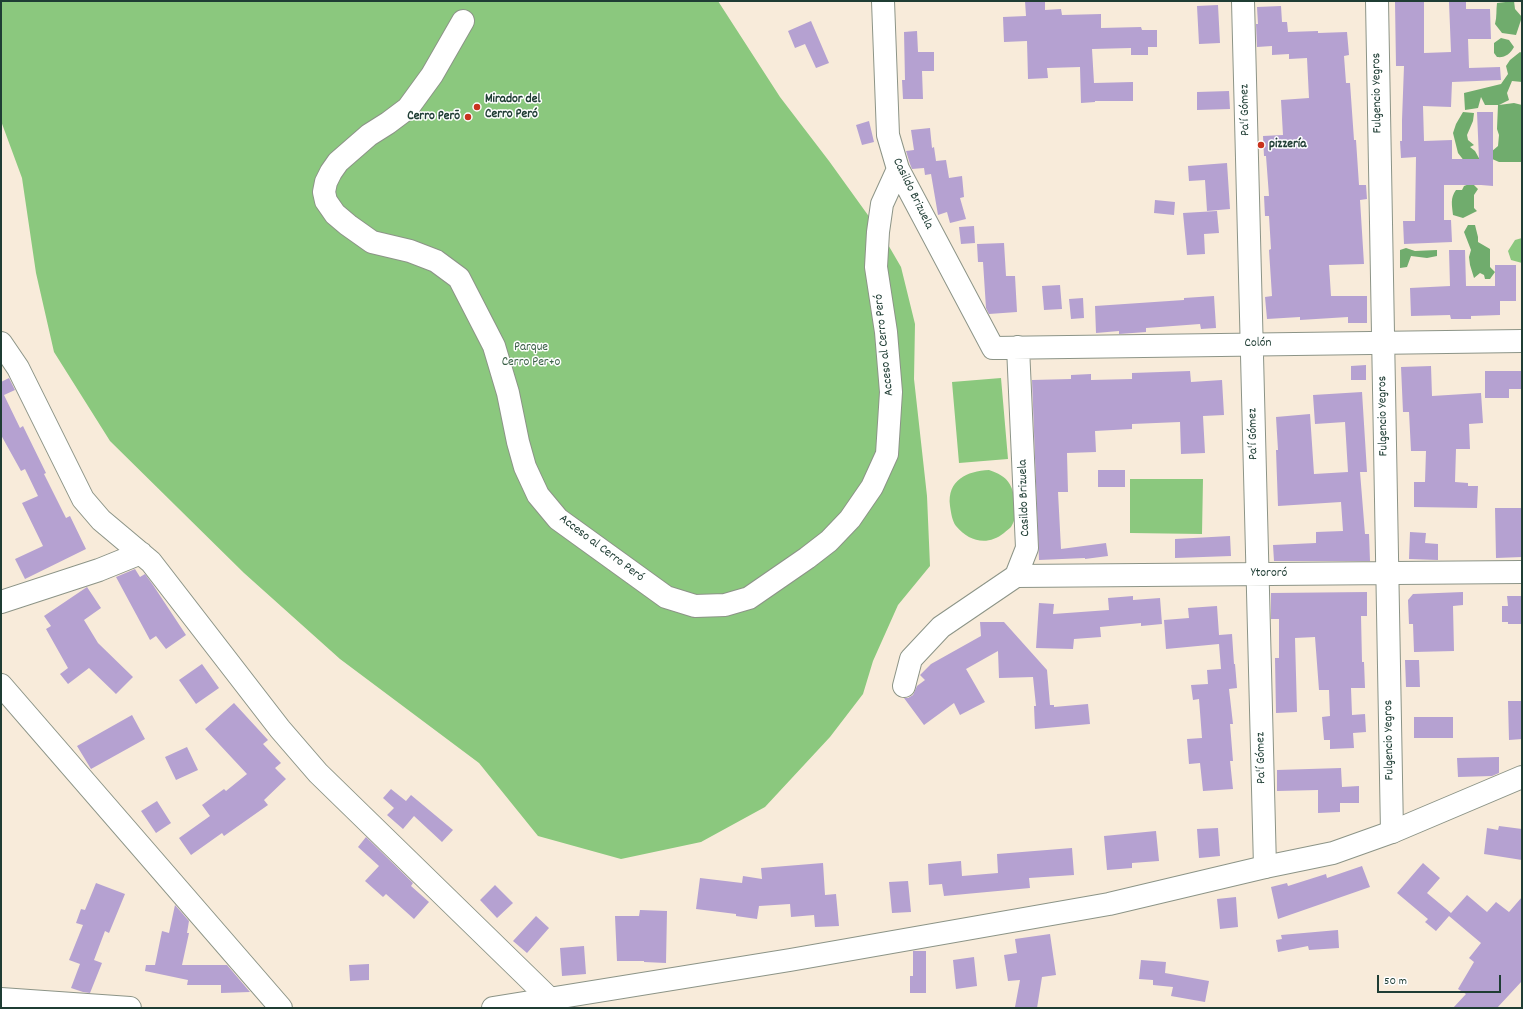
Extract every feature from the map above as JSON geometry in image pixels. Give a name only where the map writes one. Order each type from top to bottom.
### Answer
[{"type":"street","name":"Casildo Brizuela","points":[[883,1],[888,135],[898,169],[993,348]]},
{"type":"street","name":"Pa'í Gómez","points":[[1243,1],[1265,867]]},
{"type":"street","name":"Fulgencio Yegros","points":[[1377,1],[1392,832]]},
{"type":"street","name":"Acceso al Cerro Peró","points":[[464,21],[432,75],[408,108],[369,135],[335,167],[326,182],[324,192],[326,201],[335,214],[372,242],[410,251],[436,262],[459,278],[494,346],[508,393],[525,468],[538,495],[558,519],[666,597],[695,606],[725,606],[749,598],[808,558],[829,541],[850,519],[872,487],[887,454],[891,392],[886,332],[876,267],[878,232],[882,204],[898,169]]},
{"type":"street","name":"Colón","points":[[993,348],[1522,341]]},
{"type":"street","points":[[1,343],[18,368],[83,499],[101,520],[151,562],[280,729],[318,773],[551,1000]]},
{"type":"street","name":"Casildo Brizuela","points":[[1016,576],[1026,548],[1018,347]]},
{"type":"street","points":[[1,602],[99,570],[141,553]]},
{"type":"street","name":"Ytororó","points":[[1016,576],[1522,572]]},
{"type":"street","points":[[904,686],[911,659],[941,627],[1016,576]]},
{"type":"street","points":[[1,685],[281,1008]]},
{"type":"street","points":[[493,1008],[551,1000],[798,959],[1109,904],[1265,867],[1333,854],[1392,832],[1522,778]]},
{"type":"street","points":[[1,999],[130,1008]]},
{"type":"green space","name":"Parque Cerro Per+o","points":[[1,1],[718,1],[780,97],[829,161],[883,236],[901,267],[915,324],[914,379],[927,496],[930,566],[898,605],[873,661],[863,694],[830,737],[765,807],[701,842],[621,859],[538,836],[479,763],[340,659],[244,573],[110,441],[54,352],[36,273],[22,178],[1,121]]},
{"type":"green space","points":[[1514,1],[1515,9],[1522,17],[1516,35],[1502,33],[1495,24],[1497,3]]},
{"type":"green space","points":[[1501,38],[1509,40],[1514,47],[1507,55],[1497,57],[1494,53],[1494,43]]},
{"type":"green space","points":[[1520,52],[1522,53],[1522,82],[1512,81],[1507,93],[1509,100],[1499,105],[1514,103],[1522,105],[1522,162],[1499,162],[1490,158],[1491,152],[1498,146],[1498,105],[1485,105],[1481,97],[1478,108],[1465,110],[1464,93],[1501,84],[1508,74],[1506,66],[1510,60]]},
{"type":"green space","points":[[1463,112],[1474,113],[1473,121],[1467,135],[1468,140],[1474,145],[1470,147],[1475,151],[1480,160],[1473,184],[1478,189],[1474,195],[1474,208],[1477,211],[1463,218],[1453,215],[1452,202],[1456,190],[1462,190],[1464,186],[1472,183],[1465,162],[1458,153],[1453,133]]},
{"type":"green space","points":[[1468,225],[1475,225],[1478,242],[1490,249],[1490,267],[1495,272],[1490,279],[1485,279],[1484,275],[1480,273],[1474,278],[1469,257],[1471,250],[1464,232]]},
{"type":"green space","points":[[1522,238],[1522,263],[1511,260],[1508,251],[1515,240]]},
{"type":"green space","points":[[1406,248],[1415,251],[1437,250],[1437,256],[1427,258],[1411,256],[1407,267],[1400,268],[1400,250]]},
{"type":"green space","points":[[1001,378],[1008,459],[959,463],[952,382]]},
{"type":"green space","points":[[989,470],[1001,475],[1011,486],[1014,497],[1015,515],[1011,527],[998,537],[985,541],[973,539],[967,536],[956,526],[951,514],[950,497],[955,483],[960,479],[973,472]]},
{"type":"green space","points":[[1130,479],[1203,479],[1202,534],[1130,533]]},
{"type":"building","points":[[1025,1],[1045,1],[1045,10],[1061,9],[1062,15],[1101,14],[1101,28],[1141,27],[1142,30],[1157,30],[1157,47],[1148,47],[1148,55],[1131,55],[1131,48],[1092,49],[1094,83],[1133,82],[1133,101],[1095,101],[1081,103],[1080,67],[1047,68],[1048,78],[1028,79],[1027,41],[1004,42],[1003,17],[1026,16]]},
{"type":"building","points":[[1424,1],[1424,53],[1451,52],[1449,2],[1466,1],[1466,9],[1490,9],[1491,39],[1468,39],[1469,68],[1500,67],[1501,80],[1452,82],[1451,107],[1423,106],[1424,141],[1452,140],[1452,159],[1479,159],[1477,112],[1493,112],[1493,186],[1444,185],[1444,220],[1451,220],[1452,242],[1404,244],[1403,221],[1415,221],[1416,157],[1401,158],[1400,141],[1402,141],[1404,66],[1396,66],[1395,2]]},
{"type":"building","points":[[1218,5],[1220,43],[1199,44],[1197,6]]},
{"type":"building","points":[[1281,6],[1282,22],[1287,22],[1288,32],[1347,32],[1349,55],[1344,56],[1346,83],[1350,83],[1359,185],[1366,185],[1367,199],[1360,200],[1364,264],[1329,265],[1331,296],[1367,296],[1367,323],[1348,323],[1348,317],[1300,320],[1300,317],[1267,319],[1265,297],[1272,296],[1269,250],[1271,249],[1269,216],[1265,216],[1264,196],[1269,196],[1263,136],[1283,135],[1281,100],[1309,98],[1307,58],[1289,59],[1289,54],[1272,55],[1272,46],[1257,47],[1257,7]]},
{"type":"building","points":[[811,21],[829,63],[816,68],[805,44],[795,48],[788,31]]},
{"type":"building","points":[[917,31],[918,52],[934,52],[934,71],[922,71],[923,99],[903,99],[902,80],[905,80],[904,32]]},
{"type":"building","points":[[1229,91],[1230,109],[1197,110],[1197,92]]},
{"type":"building","points":[[869,121],[874,142],[862,145],[856,125]]},
{"type":"building","points":[[930,128],[932,148],[934,147],[936,161],[946,160],[949,178],[962,176],[964,197],[960,198],[966,219],[950,223],[947,212],[938,215],[931,174],[925,175],[924,168],[912,169],[910,164],[906,151],[914,150],[911,130]]},
{"type":"building","points":[[1227,163],[1230,209],[1207,211],[1205,180],[1189,181],[1188,166]]},
{"type":"building","points":[[1155,200],[1175,202],[1174,215],[1154,213]]},
{"type":"building","points":[[1217,211],[1219,233],[1204,234],[1205,254],[1187,255],[1183,213]]},
{"type":"building","points":[[974,226],[975,243],[961,244],[959,227]]},
{"type":"building","points":[[1004,243],[1006,276],[1015,276],[1017,312],[989,314],[986,308],[983,262],[978,262],[977,244]]},
{"type":"building","points":[[1449,250],[1465,250],[1466,286],[1495,286],[1495,265],[1516,265],[1516,301],[1500,301],[1500,315],[1471,316],[1471,319],[1451,319],[1450,315],[1411,316],[1410,288],[1450,286]]},
{"type":"building","points":[[1060,285],[1062,309],[1044,310],[1042,286]]},
{"type":"building","points":[[1214,296],[1216,328],[1201,329],[1200,324],[1146,328],[1146,332],[1119,334],[1119,331],[1096,333],[1095,306],[1184,300],[1184,298]]},
{"type":"building","points":[[1083,298],[1084,318],[1071,319],[1069,299]]},
{"type":"building","points":[[1366,365],[1366,380],[1351,380],[1351,366]]},
{"type":"building","points":[[1431,366],[1432,396],[1481,393],[1483,423],[1469,424],[1470,449],[1456,449],[1455,482],[1468,483],[1468,486],[1478,486],[1477,508],[1414,507],[1414,482],[1425,482],[1426,451],[1411,451],[1409,412],[1403,412],[1401,367]]},
{"type":"building","points":[[1190,371],[1191,382],[1222,380],[1224,415],[1203,416],[1205,453],[1181,454],[1180,422],[1132,424],[1132,429],[1095,431],[1096,452],[1067,453],[1068,492],[1058,492],[1061,549],[1106,543],[1108,556],[1085,559],[1039,560],[1032,380],[1071,379],[1071,375],[1091,374],[1091,380],[1132,379],[1132,373]]},
{"type":"building","points":[[1485,371],[1522,371],[1522,389],[1509,389],[1509,398],[1485,398]]},
{"type":"building","points":[[9,378],[15,390],[4,395],[20,428],[23,426],[46,473],[44,474],[66,518],[70,516],[86,549],[25,579],[15,559],[43,546],[22,503],[38,496],[25,469],[21,471],[1,435],[1,382]]},
{"type":"building","points":[[1362,392],[1367,472],[1360,472],[1365,534],[1369,534],[1370,561],[1274,561],[1273,545],[1316,543],[1316,532],[1343,531],[1341,502],[1278,506],[1276,450],[1278,450],[1276,417],[1310,414],[1314,474],[1348,472],[1345,422],[1315,424],[1313,395]]},
{"type":"building","points":[[1098,470],[1125,470],[1125,487],[1098,487]]},
{"type":"building","points":[[1495,508],[1522,508],[1522,557],[1496,558]]},
{"type":"building","points":[[1410,532],[1426,533],[1425,543],[1438,544],[1438,560],[1409,559]]},
{"type":"building","points":[[1230,536],[1231,556],[1175,558],[1175,539]]},
{"type":"building","points":[[135,569],[140,577],[145,574],[186,635],[166,649],[156,636],[150,640],[116,577]]},
{"type":"building","points":[[87,587],[101,608],[84,620],[98,643],[133,677],[116,694],[89,668],[68,684],[60,674],[68,668],[46,629],[51,626],[44,616]]},
{"type":"building","points":[[1367,592],[1367,616],[1361,616],[1362,662],[1364,662],[1365,688],[1351,688],[1352,715],[1365,714],[1366,732],[1353,733],[1354,748],[1330,749],[1330,740],[1324,740],[1322,717],[1330,716],[1329,690],[1319,690],[1315,637],[1295,638],[1297,712],[1276,713],[1275,658],[1279,658],[1279,619],[1271,619],[1271,593]]},
{"type":"building","points":[[1463,592],[1463,605],[1453,606],[1454,651],[1414,652],[1413,624],[1409,624],[1408,600],[1413,594]]},
{"type":"building","points":[[1133,596],[1133,600],[1160,598],[1162,624],[1141,626],[1141,623],[1100,627],[1101,637],[1074,639],[1073,649],[1036,648],[1039,603],[1054,604],[1053,614],[1109,610],[1108,598]]},
{"type":"building","points":[[1507,596],[1522,596],[1522,624],[1508,624],[1508,622],[1502,622],[1502,606],[1508,606]]},
{"type":"building","points":[[1217,606],[1219,635],[1232,634],[1235,664],[1237,688],[1229,689],[1233,724],[1230,724],[1233,761],[1230,761],[1233,789],[1203,791],[1200,763],[1189,764],[1187,739],[1202,738],[1199,699],[1193,700],[1191,685],[1208,684],[1207,670],[1221,669],[1219,644],[1166,649],[1164,620],[1189,618],[1188,608]]},
{"type":"building","points":[[980,622],[1004,622],[1047,670],[1050,705],[1054,705],[1054,707],[1088,704],[1090,724],[1035,729],[1034,706],[1036,706],[1033,677],[999,678],[998,651],[966,669],[985,702],[960,715],[954,703],[924,725],[904,698],[908,698],[913,695],[917,686],[925,680],[920,675],[931,664],[981,636]]},
{"type":"building","points":[[1405,660],[1419,660],[1420,687],[1406,687]]},
{"type":"building","points":[[202,664],[219,688],[196,704],[179,680]]},
{"type":"building","points":[[1508,701],[1522,701],[1522,739],[1509,740]]},
{"type":"building","points":[[234,703],[268,740],[263,744],[281,763],[275,768],[286,779],[264,800],[268,805],[224,836],[222,833],[191,855],[179,838],[210,816],[202,805],[224,789],[226,791],[247,774],[205,729]]},
{"type":"building","points":[[132,715],[145,739],[91,769],[77,746]]},
{"type":"building","points":[[1414,717],[1453,717],[1453,738],[1414,738]]},
{"type":"building","points":[[187,747],[198,770],[176,780],[165,757]]},
{"type":"building","points":[[1499,757],[1499,773],[1492,776],[1458,777],[1457,758]]},
{"type":"building","points":[[1341,768],[1342,787],[1359,786],[1359,803],[1340,803],[1340,812],[1318,813],[1318,790],[1277,791],[1277,770]]},
{"type":"building","points":[[391,789],[406,801],[411,795],[453,830],[442,842],[414,816],[403,829],[387,815],[394,808],[383,798]]},
{"type":"building","points":[[157,801],[171,823],[156,833],[141,811]]},
{"type":"building","points":[[1499,826],[1522,829],[1522,860],[1484,854],[1487,828],[1498,830]]},
{"type":"building","points":[[1218,828],[1220,856],[1199,858],[1197,829]]},
{"type":"building","points":[[1156,831],[1159,861],[1132,863],[1132,868],[1107,870],[1104,836]]},
{"type":"building","points":[[366,837],[413,883],[411,886],[429,902],[414,919],[386,894],[383,897],[365,881],[379,866],[358,847]]},
{"type":"building","points":[[1072,848],[1074,875],[1029,878],[1030,888],[944,896],[942,884],[929,885],[928,864],[961,861],[962,876],[998,873],[997,854]]},
{"type":"building","points":[[823,863],[825,895],[836,894],[839,926],[815,927],[814,915],[791,917],[790,904],[759,906],[757,919],[736,916],[736,914],[696,909],[700,878],[742,883],[743,876],[762,879],[761,868]]},
{"type":"building","points":[[1423,863],[1440,878],[1427,893],[1451,913],[1467,895],[1487,912],[1496,902],[1509,912],[1522,897],[1522,981],[1497,1008],[1453,1008],[1466,994],[1458,989],[1474,962],[1469,958],[1481,943],[1449,916],[1436,931],[1425,922],[1428,919],[1397,893]]},
{"type":"building","points":[[1362,866],[1370,887],[1278,919],[1271,887],[1287,883],[1288,886],[1326,874],[1327,878]]},
{"type":"building","points":[[908,881],[911,912],[892,913],[889,882]]},
{"type":"building","points":[[96,883],[125,894],[109,933],[105,931],[94,960],[102,963],[90,993],[71,988],[80,964],[69,960],[83,925],[76,923],[81,909],[85,910]]},
{"type":"building","points":[[495,885],[513,903],[497,918],[480,900]]},
{"type":"building","points":[[1236,897],[1238,927],[1220,929],[1217,899]]},
{"type":"building","points":[[175,905],[189,921],[187,933],[189,933],[182,965],[227,965],[250,992],[221,993],[221,985],[187,985],[188,980],[145,971],[146,965],[155,965],[162,931],[169,933]]},
{"type":"building","points":[[640,910],[667,911],[666,963],[617,961],[615,916],[639,916]]},
{"type":"building","points":[[536,916],[549,928],[527,953],[513,941]]},
{"type":"building","points":[[1338,930],[1339,948],[1309,950],[1308,946],[1278,952],[1276,940],[1282,939],[1281,935]]},
{"type":"building","points":[[1050,934],[1056,975],[1042,977],[1037,1008],[1015,1007],[1020,980],[1008,981],[1004,955],[1017,953],[1015,939]]},
{"type":"building","points":[[584,946],[586,974],[562,976],[560,948]]},
{"type":"building","points":[[913,951],[926,951],[926,993],[910,993],[910,976],[913,976]]},
{"type":"building","points":[[974,957],[977,986],[956,989],[953,960]]},
{"type":"building","points":[[1141,960],[1166,962],[1165,973],[1209,981],[1205,1002],[1171,996],[1173,987],[1153,985],[1153,980],[1139,979]]},
{"type":"building","points":[[369,964],[369,980],[350,981],[349,965]]},
{"type":"place","name":"Mirador del Cerro Peró","points":[[477,107]]},
{"type":"place","name":"Cerro Perõ","points":[[468,117]]},
{"type":"place","name":"pizzería","points":[[1261,145]]}]
